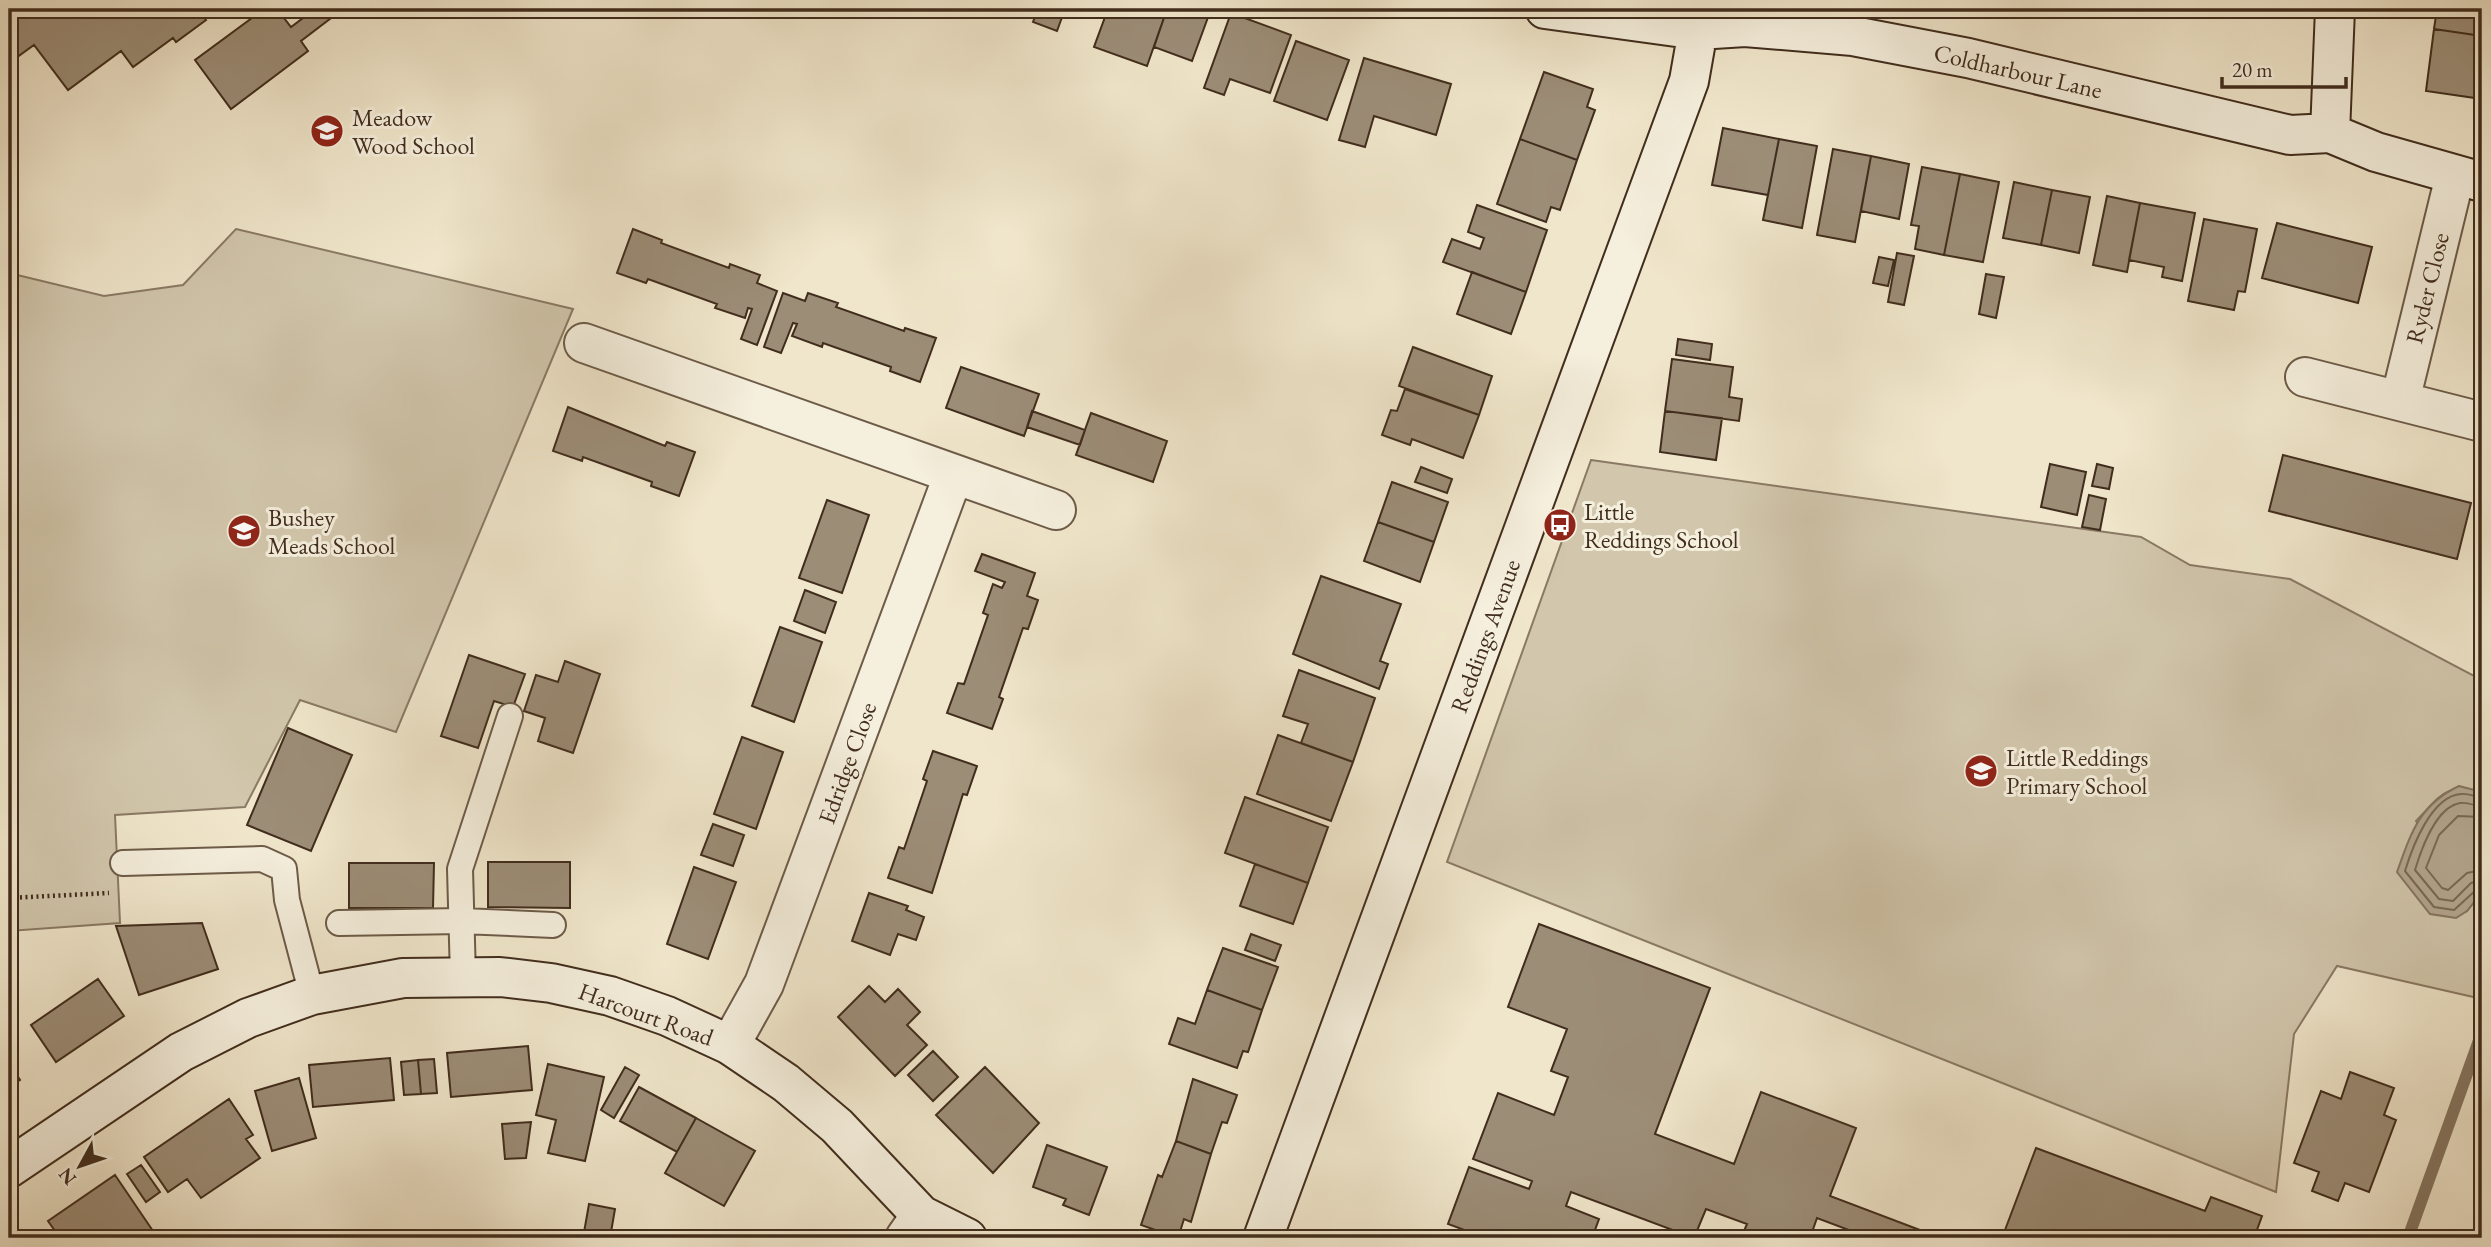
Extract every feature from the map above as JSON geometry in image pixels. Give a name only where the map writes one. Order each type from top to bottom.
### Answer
[{"type":"street","name":"Coldharbour Lane","points":[[1545,9],[1698,30],[1745,27],[1853,36],[1968,58],[2290,135],[2330,133],[2376,152],[2469,179]]},
{"type":"street","points":[[2330,133],[2335,9]]},
{"type":"street","name":"Reddings Avenue","points":[[1263,1238],[1689,81],[1698,30]]},
{"type":"street","name":"Ryder Close","points":[[2400,401],[2469,179]]},
{"type":"street","points":[[584,343],[953,476],[1056,510]]},
{"type":"street","points":[[2305,377],[2482,422]]},
{"type":"street","name":"Edridge Close","points":[[730,1045],[764,984],[953,476]]},
{"type":"street","name":"Harcourt Road","points":[[9,1168],[181,1052],[248,1018],[312,995],[403,978],[463,977],[551,983],[610,996],[730,1045],[786,1083],[837,1126],[913,1227],[967,1238]]},
{"type":"lane","points":[[463,977],[460,869],[510,716]]},
{"type":"lane","points":[[122,863],[262,859],[284,869],[287,900],[312,995]]},
{"type":"lane","points":[[339,923],[461,921],[553,925]]},
{"type":"shaded area","name":"Bushey Meads School","points":[[236,229],[573,309],[396,732],[300,700],[245,807],[115,815],[120,923],[9,931],[9,273],[104,296],[183,285]]},
{"type":"shaded area","name":"Little Reddings Primary School","points":[[1591,460],[2141,537],[2190,565],[2290,579],[2482,680],[2482,792],[2459,789],[2444,793],[2416,821],[2467,911],[2482,892],[2482,999],[2337,966],[2294,1034],[2276,1192],[1447,862]]},
{"type":"water","points":[[2459,786],[2482,792],[2482,892],[2467,911],[2456,918],[2430,914],[2397,872],[2412,833],[2425,811]]},
{"type":"building","points":[[9,9],[213,9],[203,16],[206,20],[176,42],[173,38],[133,67],[121,51],[68,90],[34,45],[9,63]]},
{"type":"building","points":[[264,9],[277,9],[291,27],[315,9],[330,9],[335,15],[301,41],[308,51],[231,109],[195,60]]},
{"type":"building","points":[[1038,9],[1065,9],[1057,31],[1033,22]]},
{"type":"building","points":[[1079,9],[1097,9],[1095,14]]},
{"type":"building","points":[[1108,9],[1167,9],[1147,66],[1094,47]]},
{"type":"building","points":[[1167,9],[1211,9],[1192,61],[1154,47]]},
{"type":"building","points":[[2437,9],[2482,9],[2482,36],[2434,29]]},
{"type":"building","points":[[1231,13],[1291,35],[1270,93],[1230,79],[1224,95],[1204,88]]},
{"type":"building","points":[[2434,29],[2482,36],[2482,99],[2426,91]]},
{"type":"building","points":[[1296,41],[1349,60],[1327,120],[1274,101]]},
{"type":"building","points":[[1364,58],[1451,84],[1436,135],[1374,116],[1365,147],[1339,140]]},
{"type":"building","points":[[1544,72],[1593,89],[1587,107],[1595,110],[1577,160],[1520,139]]},
{"type":"building","points":[[1723,128],[1779,139],[1768,195],[1712,185]]},
{"type":"building","points":[[1520,139],[1577,160],[1560,210],[1551,207],[1546,222],[1497,204]]},
{"type":"building","points":[[1779,139],[1817,146],[1802,228],[1763,220]]},
{"type":"building","points":[[1833,149],[1871,156],[1855,242],[1817,235]]},
{"type":"building","points":[[1871,156],[1909,164],[1899,219],[1861,211]]},
{"type":"building","points":[[1922,167],[1960,174],[1944,255],[1915,249],[1919,226],[1911,225]]},
{"type":"building","points":[[1960,174],[1999,182],[1983,262],[1944,255]]},
{"type":"building","points":[[2014,182],[2052,190],[2041,245],[2003,238]]},
{"type":"building","points":[[2052,190],[2090,197],[2079,253],[2041,245]]},
{"type":"building","points":[[2107,196],[2140,203],[2127,272],[2093,265]]},
{"type":"building","points":[[2140,203],[2195,213],[2182,281],[2162,277],[2164,267],[2129,260]]},
{"type":"building","points":[[1477,205],[1547,230],[1526,292],[1443,262],[1452,239],[1480,249],[1484,238],[1468,232]]},
{"type":"building","points":[[2204,219],[2257,229],[2245,292],[2238,291],[2234,310],[2188,301]]},
{"type":"building","points":[[2277,223],[2372,247],[2358,303],[2262,278]]},
{"type":"building","points":[[633,229],[662,240],[661,243],[729,268],[730,264],[760,275],[757,283],[777,291],[757,345],[741,339],[752,309],[748,308],[745,318],[715,308],[717,304],[648,279],[646,283],[617,273]]},
{"type":"building","points":[[1897,253],[1914,256],[1904,305],[1888,302]]},
{"type":"building","points":[[1879,257],[1894,260],[1888,286],[1873,283]]},
{"type":"building","points":[[1472,272],[1526,292],[1511,334],[1457,314]]},
{"type":"building","points":[[1986,274],[2004,277],[1996,318],[1979,314]]},
{"type":"building","points":[[783,293],[805,301],[808,293],[838,303],[836,307],[904,331],[905,328],[936,338],[920,382],[890,371],[891,367],[823,343],[822,347],[792,336],[797,324],[793,323],[781,353],[764,347]]},
{"type":"building","points":[[1678,339],[1712,344],[1710,360],[1676,355]]},
{"type":"building","points":[[1413,347],[1492,376],[1479,415],[1399,386]]},
{"type":"building","points":[[1672,359],[1733,367],[1729,397],[1742,399],[1739,421],[1665,411]]},
{"type":"building","points":[[961,367],[1039,394],[1024,436],[946,408]]},
{"type":"building","points":[[1405,389],[1479,415],[1463,458],[1412,439],[1410,445],[1382,435],[1391,410],[1397,411]]},
{"type":"building","points":[[568,407],[665,446],[667,442],[695,452],[679,496],[651,486],[652,482],[583,457],[582,461],[553,451]]},
{"type":"building","points":[[1032,411],[1085,430],[1080,445],[1027,427]]},
{"type":"building","points":[[1665,411],[1722,418],[1716,460],[1660,452]]},
{"type":"building","points":[[1091,413],[1167,441],[1153,482],[1076,455]]},
{"type":"building","points":[[2283,455],[2471,503],[2457,559],[2269,511]]},
{"type":"building","points":[[2050,464],[2086,472],[2077,515],[2041,507]]},
{"type":"building","points":[[2097,464],[2113,468],[2109,489],[2092,486]]},
{"type":"building","points":[[1421,467],[1452,479],[1447,493],[1415,482]]},
{"type":"building","points":[[1392,482],[1448,502],[1434,542],[1378,522]]},
{"type":"building","points":[[2089,495],[2106,499],[2100,530],[2082,527]]},
{"type":"building","points":[[827,500],[869,515],[842,593],[799,578]]},
{"type":"building","points":[[1378,522],[1434,542],[1420,582],[1364,561]]},
{"type":"building","points":[[982,554],[1035,573],[1027,596],[1038,600],[1028,629],[1023,628],[999,697],[1003,699],[992,729],[947,713],[958,683],[964,684],[988,615],[983,613],[993,584],[1002,588],[1005,582],[975,571]]},
{"type":"building","points":[[1321,576],[1401,604],[1380,661],[1388,664],[1379,689],[1293,654]]},
{"type":"building","points":[[805,590],[836,602],[825,633],[794,621]]},
{"type":"building","points":[[780,627],[822,642],[794,722],[752,706]]},
{"type":"building","points":[[2482,632],[2482,673],[2476,672]]},
{"type":"building","points":[[469,655],[525,674],[513,707],[494,701],[478,748],[441,736]]},
{"type":"building","points":[[565,661],[600,674],[573,753],[538,741],[545,718],[524,711],[536,675],[558,682]]},
{"type":"building","points":[[1299,670],[1375,698],[1353,762],[1301,743],[1308,724],[1283,716]]},
{"type":"building","points":[[288,728],[352,755],[311,851],[247,825]]},
{"type":"building","points":[[1278,735],[1353,762],[1331,821],[1257,794]]},
{"type":"building","points":[[742,737],[783,752],[756,829],[714,814]]},
{"type":"building","points":[[933,751],[977,766],[967,795],[963,794],[932,893],[888,878],[899,847],[904,849],[927,781],[923,779]]},
{"type":"building","points":[[1245,797],[1328,827],[1308,883],[1225,853]]},
{"type":"building","points":[[713,824],[744,835],[733,866],[701,855]]},
{"type":"building","points":[[488,862],[570,862],[570,908],[488,907]]},
{"type":"building","points":[[349,863],[434,863],[433,908],[349,908]]},
{"type":"building","points":[[1255,864],[1308,883],[1293,924],[1240,906]]},
{"type":"building","points":[[694,867],[736,882],[708,959],[667,944]]},
{"type":"building","points":[[869,893],[908,906],[906,910],[924,917],[916,940],[898,934],[890,955],[852,941]]},
{"type":"building","points":[[202,923],[218,969],[139,995],[116,926]]},
{"type":"building","points":[[1539,924],[1710,988],[1655,1134],[1734,1164],[1761,1092],[1856,1128],[1830,1196],[1941,1238],[1870,1238],[1817,1218],[1810,1238],[1741,1238],[1747,1224],[1706,1209],[1694,1238],[1571,1192],[1566,1206],[1599,1219],[1592,1238],[1486,1238],[1448,1224],[1469,1167],[1529,1189],[1532,1181],[1473,1159],[1498,1093],[1554,1115],[1568,1077],[1551,1071],[1567,1029],[1508,1007]]},
{"type":"building","points":[[1251,934],[1281,945],[1275,961],[1245,950]]},
{"type":"building","points":[[1223,948],[1278,967],[1262,1010],[1207,990]]},
{"type":"building","points":[[98,979],[124,1016],[56,1062],[31,1025]]},
{"type":"building","points":[[869,986],[885,1002],[898,989],[920,1012],[907,1025],[927,1045],[895,1076],[838,1017]]},
{"type":"building","points":[[1207,990],[1262,1010],[1248,1052],[1243,1051],[1237,1068],[1169,1044],[1178,1018],[1195,1024]]},
{"type":"building","points":[[528,1046],[532,1090],[451,1097],[447,1053]]},
{"type":"building","points":[[933,1051],[958,1077],[933,1101],[908,1075]]},
{"type":"building","points":[[390,1058],[394,1100],[313,1107],[309,1065]]},
{"type":"building","points":[[434,1059],[437,1093],[421,1094],[418,1060]]},
{"type":"building","points":[[418,1060],[421,1094],[404,1095],[401,1062]]},
{"type":"building","points":[[9,1063],[20,1080],[9,1087]]},
{"type":"building","points":[[548,1064],[604,1077],[585,1161],[548,1153],[556,1120],[536,1115]]},
{"type":"building","points":[[625,1067],[639,1075],[614,1118],[601,1110]]},
{"type":"building","points":[[985,1067],[1039,1123],[993,1173],[936,1115]]},
{"type":"building","points":[[2350,1072],[2394,1088],[2384,1115],[2396,1120],[2369,1192],[2345,1183],[2338,1201],[2312,1191],[2319,1172],[2294,1163],[2321,1091],[2341,1099]]},
{"type":"building","points":[[299,1078],[316,1138],[272,1151],[255,1091]]},
{"type":"building","points":[[1193,1079],[1237,1095],[1227,1123],[1222,1122],[1211,1154],[1176,1141]]},
{"type":"building","points":[[639,1087],[696,1118],[677,1152],[620,1121]]},
{"type":"building","points":[[229,1099],[253,1135],[246,1139],[260,1158],[201,1198],[187,1179],[168,1192],[144,1157]]},
{"type":"building","points":[[696,1118],[755,1151],[724,1206],[665,1173]]},
{"type":"building","points":[[531,1122],[526,1158],[505,1159],[502,1124]]},
{"type":"building","points":[[1176,1141],[1211,1154],[1191,1222],[1184,1219],[1178,1238],[1141,1225],[1158,1175],[1162,1177]]},
{"type":"building","points":[[1047,1145],[1107,1167],[1089,1215],[1063,1205],[1066,1199],[1033,1187]]},
{"type":"building","points":[[2036,1148],[2205,1211],[2211,1197],[2262,1216],[2254,1238],[2002,1238]]},
{"type":"building","points":[[141,1165],[160,1192],[146,1202],[127,1174]]},
{"type":"building","points":[[115,1175],[155,1234],[149,1238],[60,1238],[48,1221]]},
{"type":"building","points":[[589,1204],[615,1209],[610,1238],[583,1238]]},
{"type":"waterway","points":[[2408,1238],[2482,1032]]},
{"type":"place","name":"Meadow Wood School","points":[[327,131]]},
{"type":"place","name":"Little Reddings School","points":[[1560,525]]},
{"type":"place","name":"Bushey Meads School","points":[[244,531]]},
{"type":"place","name":"Little Reddings Primary School","points":[[1981,771]]}]
